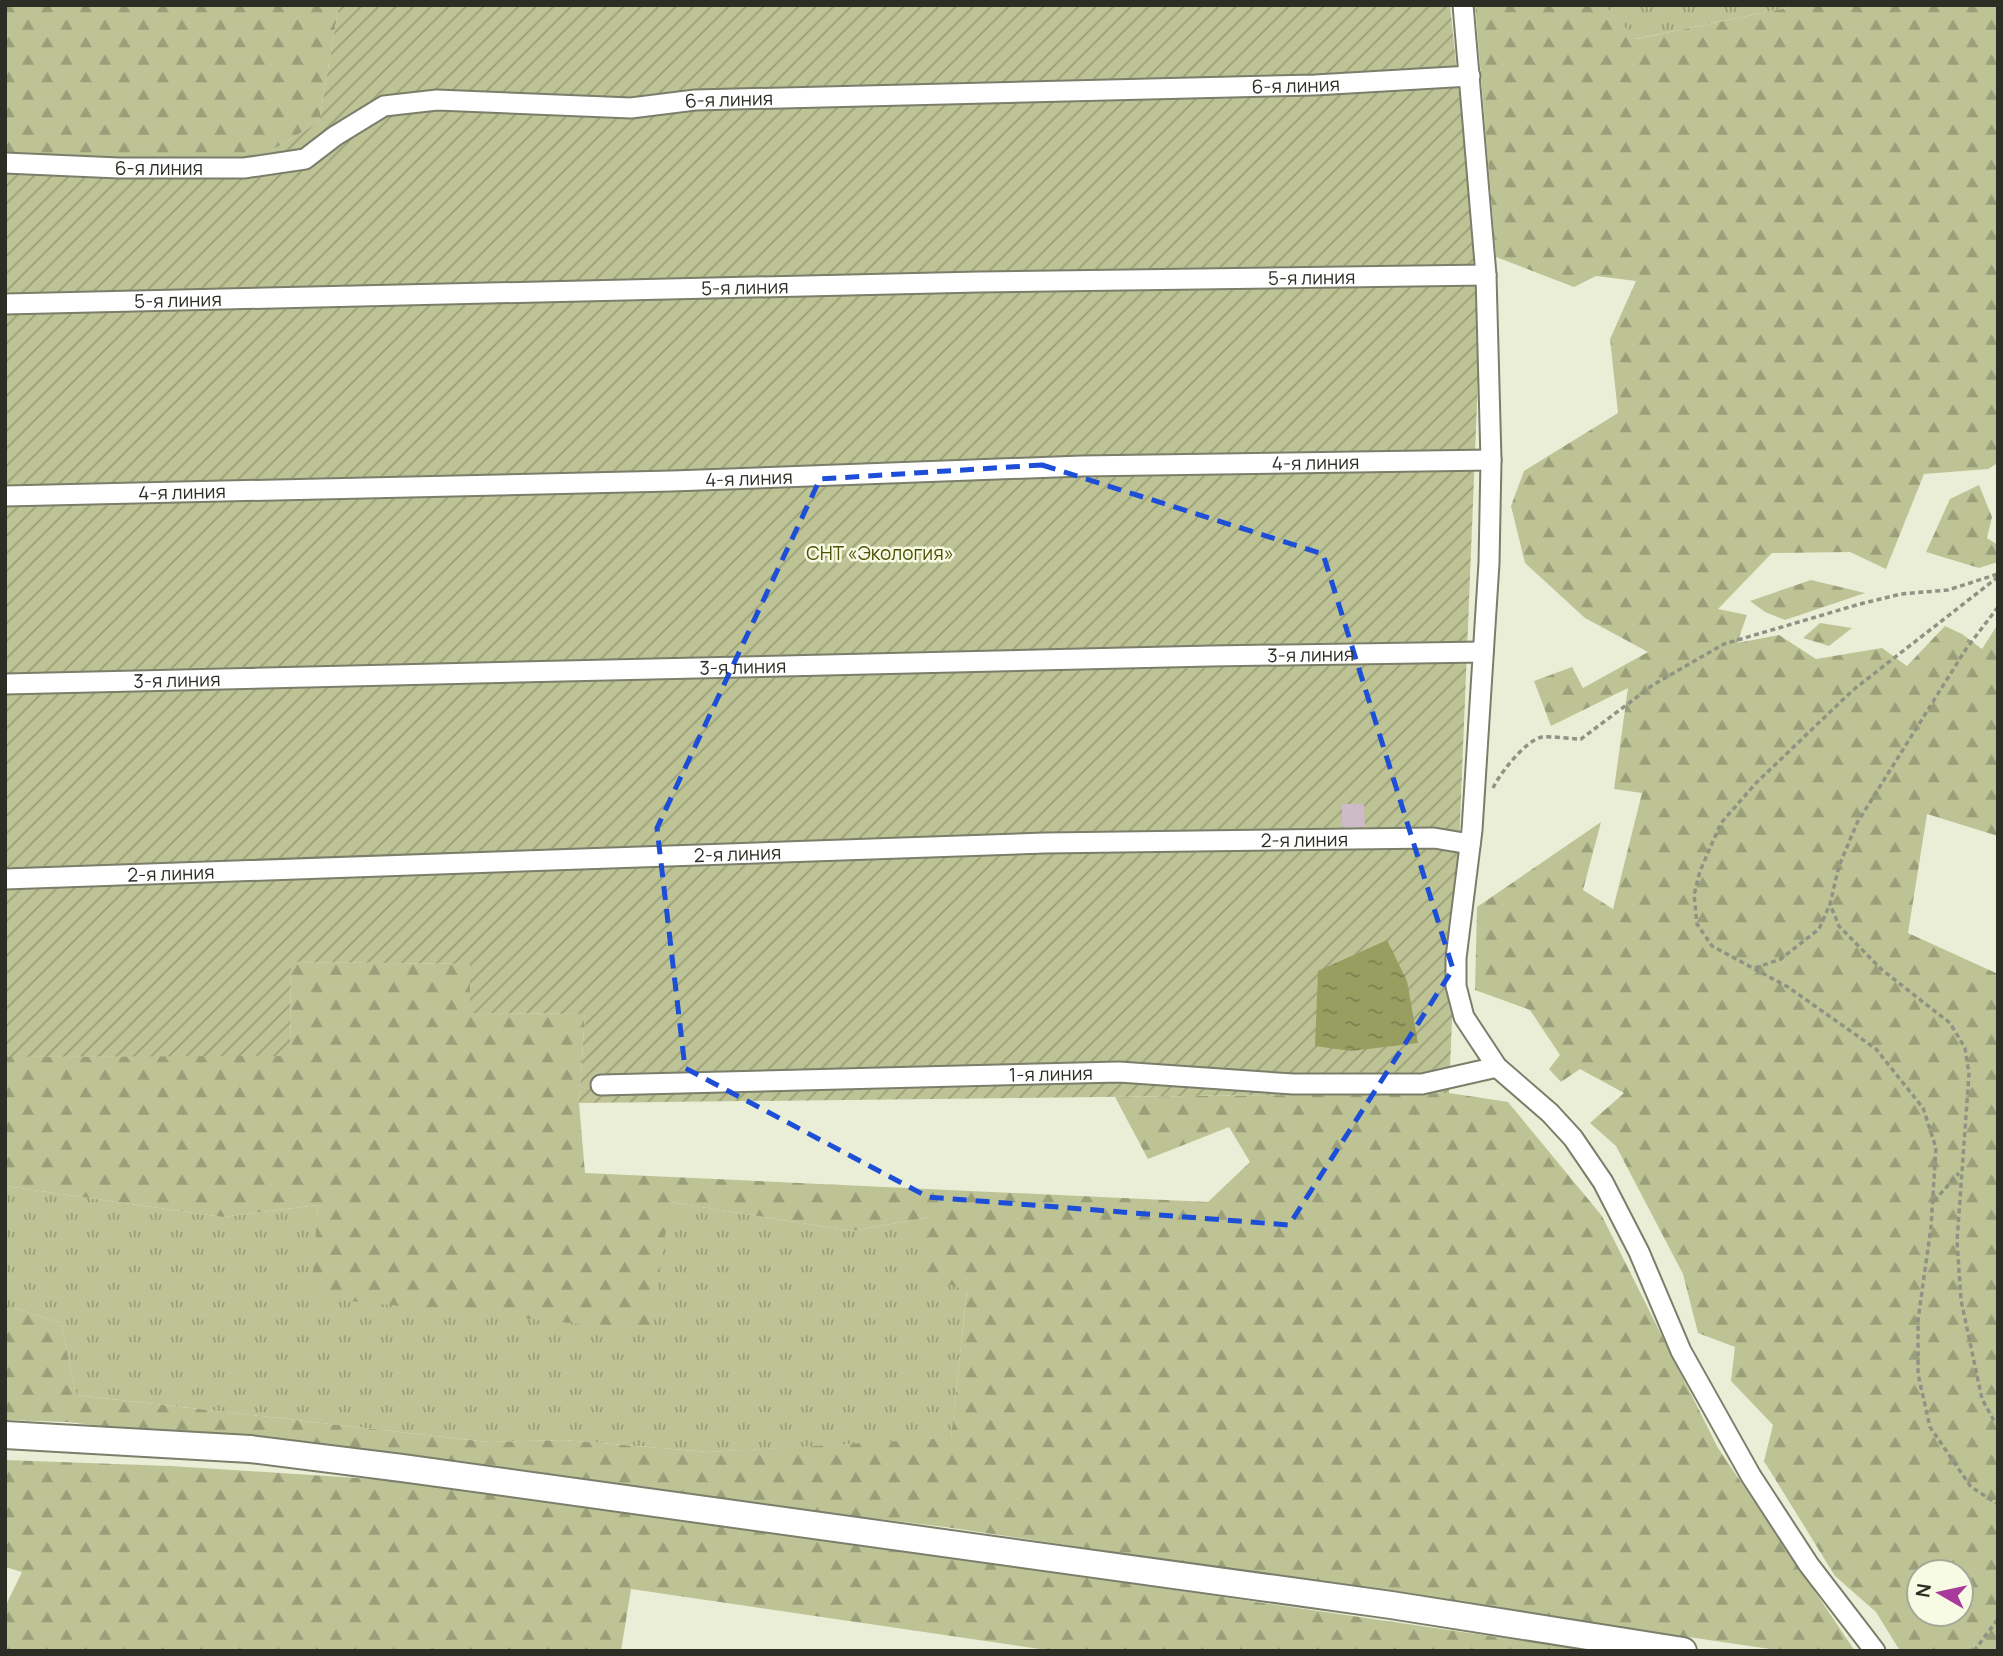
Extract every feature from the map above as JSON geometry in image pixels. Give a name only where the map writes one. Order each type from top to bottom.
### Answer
[{"type":"main road","points":[[5,1436],[250,1449],[415,1470],[1391,1605],[1683,1651]]},
{"type":"street","points":[[1463,5],[1486,275],[1492,460],[1489,563],[1470,844],[1456,958],[1456,986],[1466,1023],[1497,1068],[1550,1113],[1573,1138],[1603,1182],[1639,1252],[1681,1351],[1751,1476],[1809,1565],[1875,1651]]},
{"type":"street","name":"6-я линия","points":[[5,163],[119,168],[244,168],[305,159],[335,136],[384,106],[438,100],[631,108],[695,100],[1315,85],[1470,76]]},
{"type":"street","name":"5-я линия","points":[[5,304],[979,282],[1486,275]]},
{"type":"street","name":"4-я линия","points":[[5,496],[671,481],[1082,466],[1492,460]]},
{"type":"street","name":"3-я линия","points":[[5,684],[1483,652]]},
{"type":"street","name":"2-я линия","points":[[5,878],[1045,843],[1434,838],[1470,844]]},
{"type":"street","name":"1-я линия","points":[[601,1084],[1119,1072],[1293,1084],[1422,1084],[1497,1068]]},
{"type":"path","points":[[1492,790],[1497,780],[1529,742],[1542,737],[1581,739],[1653,685],[1724,644],[1901,594],[1948,590],[1998,575]]},
{"type":"path","points":[[1998,575],[1853,690],[1756,783],[1721,823],[1700,871],[1694,895],[1698,924],[1712,946],[1788,987],[1876,1049],[1923,1108],[1936,1148],[1933,1203],[1918,1320],[1918,1374],[1930,1427],[1971,1487],[1998,1504]]},
{"type":"path","points":[[1754,968],[1781,959],[1819,929],[1830,904],[1839,866],[1857,823],[1966,649],[1998,607]]},
{"type":"path","points":[[1830,904],[1839,926],[1881,969],[1950,1023],[1965,1048],[1969,1073],[1956,1241],[1961,1300],[1982,1399],[1998,1423]]},
{"type":"path","points":[[1933,1203],[1960,1172]]},
{"type":"path","points":[[1974,1651],[1998,1619]]},
{"type":"highlighted area","points":[[1042,465],[1323,554],[1453,969],[1289,1225],[928,1197],[685,1068],[657,828],[820,479]]},
{"type":"green space","points":[[5,5],[339,5],[319,122],[248,165],[5,154]]},
{"type":"green space","name":"СНТ «Экология»","points":[[339,5],[1450,5],[1481,306],[1449,1093],[579,1103],[585,1014],[470,1013],[470,964],[291,962],[290,1056],[5,1057],[5,154],[248,165],[319,122]]},
{"type":"green space","points":[[1475,5],[1604,5],[1636,39],[1801,5],[1998,5],[1998,463],[1988,469],[1924,474],[1886,569],[1850,552],[1772,553],[1718,609],[1747,615],[1737,643],[1779,635],[1816,659],[1882,648],[1907,666],[1945,626],[1962,634],[1982,649],[1998,624],[1998,836],[1927,814],[1908,933],[1998,974],[1998,1651],[1900,1651],[1876,1612],[1835,1576],[1764,1461],[1773,1425],[1731,1381],[1735,1347],[1698,1333],[1683,1274],[1616,1146],[1590,1123],[1624,1093],[1580,1069],[1561,1082],[1549,1069],[1560,1055],[1530,1010],[1475,990],[1477,907],[1601,822],[1583,890],[1613,909],[1642,793],[1614,789],[1628,688],[1551,726],[1534,681],[1572,667],[1583,688],[1648,652],[1585,618],[1525,563],[1511,506],[1524,471],[1618,413],[1610,339],[1636,281],[1596,276],[1574,287],[1496,257]]},
{"type":"green space","points":[[1604,5],[1801,5],[1635,39]]},
{"type":"green space","points":[[1979,485],[1992,517],[1987,538],[1998,545],[1998,562],[1979,568],[1926,552],[1950,499]]},
{"type":"green space","points":[[1811,580],[1865,593],[1785,620],[1765,612],[1750,601]]},
{"type":"green space","points":[[1820,623],[1852,628],[1829,646],[1803,638]]},
{"type":"green space","points":[[291,962],[471,964],[471,1013],[585,1014],[579,1103],[585,1173],[1208,1202],[1250,1162],[1229,1127],[1148,1159],[1115,1097],[1449,1093],[1508,1102],[1602,1216],[1718,1448],[1855,1651],[1783,1651],[945,1527],[67,1422],[5,1420],[5,1305],[61,1323],[76,1395],[488,1442],[563,1440],[709,1452],[951,1438],[967,1291],[920,1274],[930,1217],[852,1231],[670,1202],[651,1331],[311,1297],[318,1205],[222,1217],[5,1186],[5,1057],[290,1055]]},
{"type":"green space","points":[[5,1186],[222,1217],[318,1205],[312,1297],[670,1202],[852,1231],[930,1217],[967,1290],[951,1439],[709,1452],[563,1440],[488,1442],[76,1395],[61,1323],[5,1305]]},
{"type":"green space","points":[[5,1460],[171,1466],[449,1484],[1592,1651],[1053,1651],[631,1589],[621,1651],[5,1651],[5,1607],[22,1572],[5,1567]]},
{"type":"water","points":[[1387,940],[1407,981],[1418,1043],[1351,1051],[1315,1046],[1318,971]]},
{"type":"building","points":[[1342,804],[1364,804],[1365,827],[1342,827]]}]
